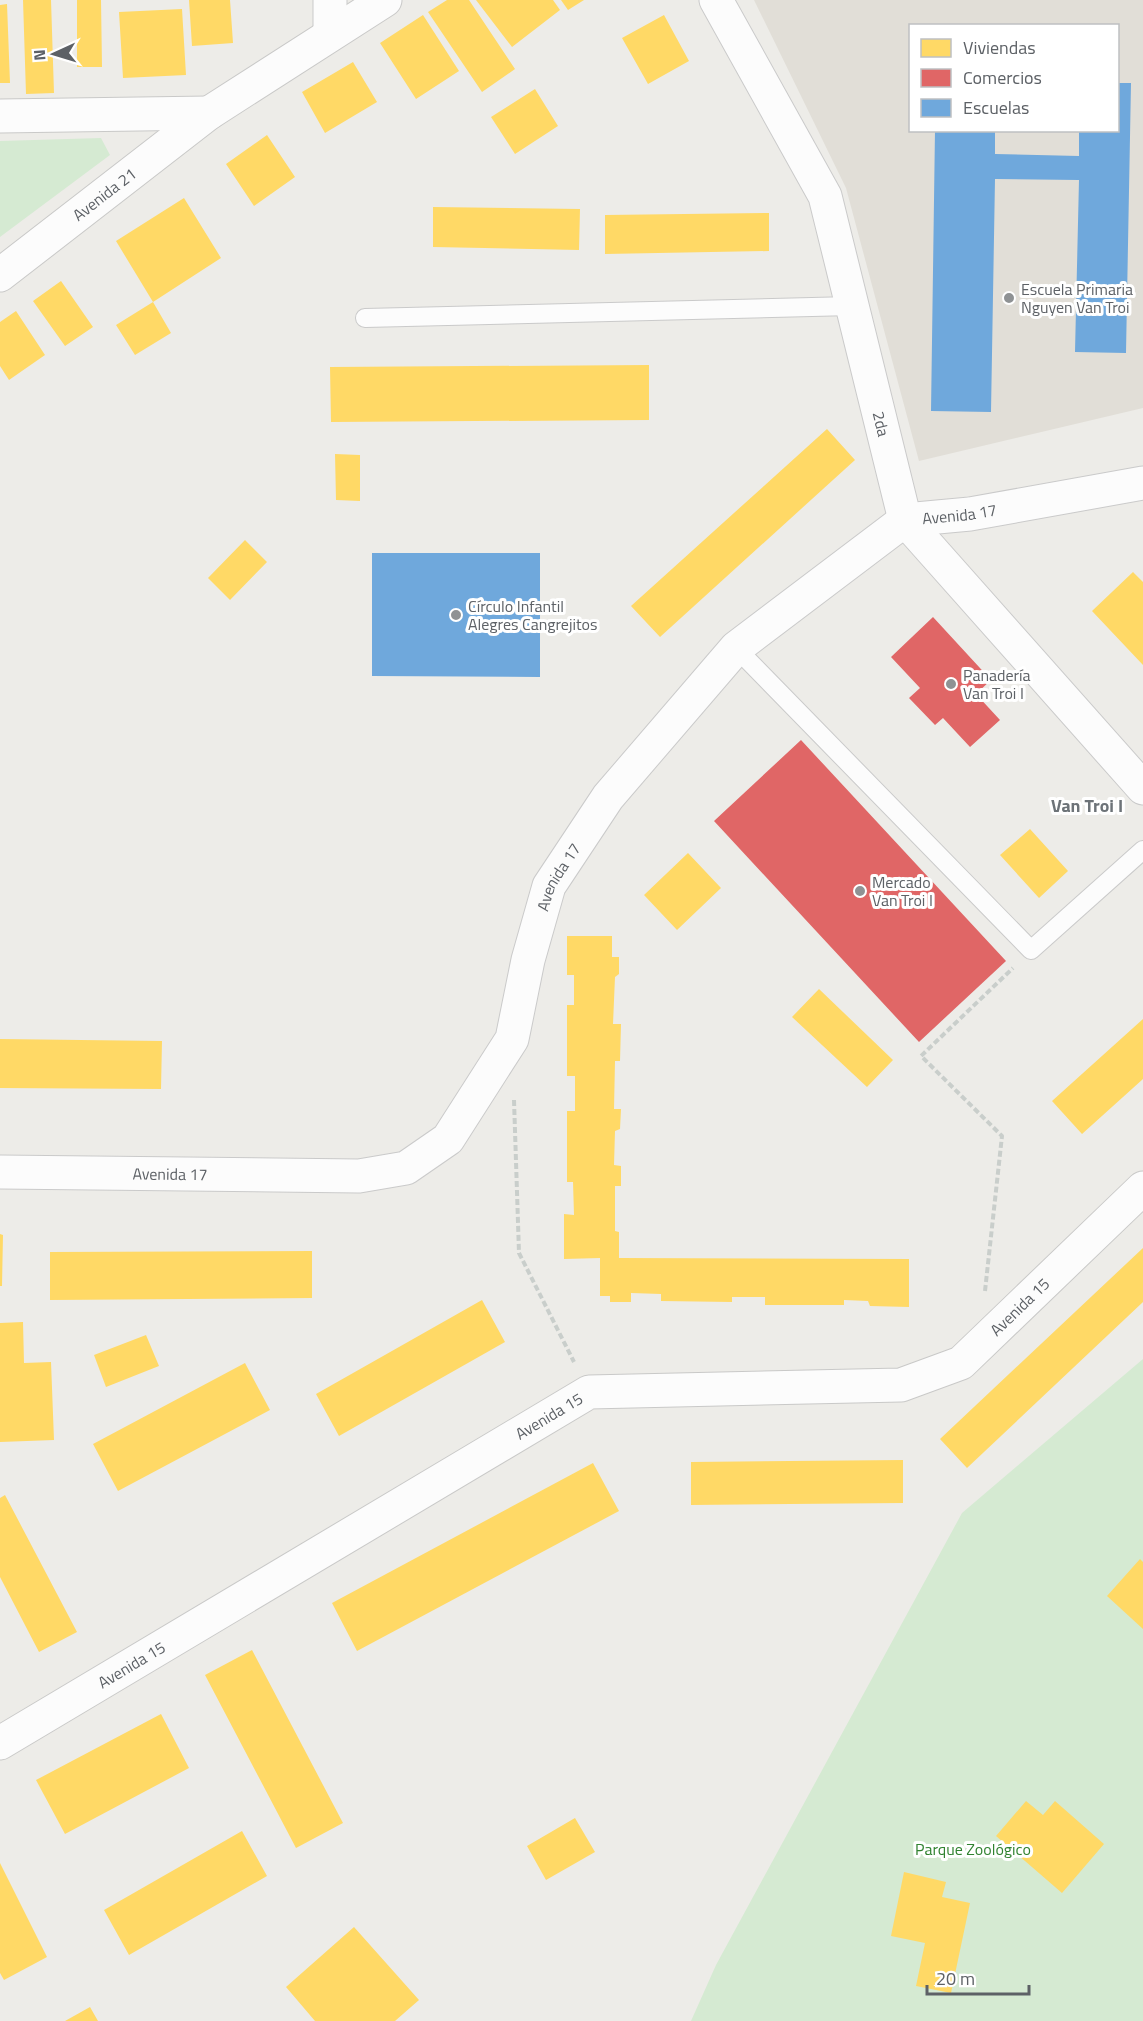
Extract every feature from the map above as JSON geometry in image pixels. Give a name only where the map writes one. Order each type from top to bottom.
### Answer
[{"type":"street","points":[[330,0],[330,34]]},
{"type":"street","name":"Avenida 21","points":[[0,275],[209,113],[385,0]]},
{"type":"street","name":"2da","points":[[716,0],[825,196],[905,520],[1143,788]]},
{"type":"street","points":[[0,116],[209,113]]},
{"type":"street","name":"Avenida 17","points":[[0,1172],[359,1176],[406,1168],[448,1139],[512,1039],[528,960],[549,886],[608,797],[736,648],[905,520],[970,514],[1143,483]]},
{"type":"street","name":"Avenida 15","points":[[0,1743],[589,1392],[901,1385],[961,1363],[1143,1188]]},
{"type":"lane","points":[[365,318],[852,306]]},
{"type":"lane","points":[[736,648],[1031,950],[1143,850]]},
{"type":"path","points":[[979,1346],[1002,1136],[921,1056],[1031,950]]},
{"type":"path","points":[[514,1098],[519,1253],[589,1392]]},
{"type":"shaded area","name":"Escuela Primaria Nguyen Van Troi","points":[[754,0],[1143,0],[1143,408],[919,461],[846,188]]},
{"type":"green space","points":[[101,138],[110,155],[0,237],[0,141]]},
{"type":"green space","name":"Parque Zoológico","points":[[1143,1359],[1143,2021],[691,2021],[716,1965],[962,1513]]},
{"type":"building: Viviendas","points":[[23,0],[51,0],[54,93],[26,94]]},
{"type":"building: Viviendas","points":[[77,0],[101,0],[102,67],[77,67]]},
{"type":"building: Viviendas","points":[[189,0],[230,0],[233,43],[192,46]]},
{"type":"building: Viviendas","points":[[447,0],[469,0],[515,69],[482,92],[428,12]]},
{"type":"building: Viviendas","points":[[476,0],[553,0],[560,10],[512,47]]},
{"type":"building: Viviendas","points":[[561,0],[584,0],[568,10]]},
{"type":"building: Viviendas","points":[[7,4],[10,83],[0,83],[0,5]]},
{"type":"building: Viviendas","points":[[182,9],[186,75],[123,78],[119,12]]},
{"type":"building: Viviendas","points":[[423,15],[459,71],[416,99],[380,43]]},
{"type":"building: Viviendas","points":[[664,15],[689,61],[648,84],[622,38]]},
{"type":"building: Viviendas","points":[[353,62],[377,102],[325,133],[302,92]]},
{"type":"building: Viviendas","points":[[535,89],[558,126],[515,154],[491,117]]},
{"type":"building: Viviendas","points":[[267,135],[295,177],[254,206],[226,164]]},
{"type":"building: Viviendas","points":[[184,198],[221,258],[153,302],[116,241]]},
{"type":"building: Viviendas","points":[[433,207],[580,209],[579,250],[433,247]]},
{"type":"building: Viviendas","points":[[769,213],[769,251],[605,254],[605,215]]},
{"type":"building: Viviendas","points":[[61,281],[93,327],[65,346],[33,301]]},
{"type":"building: Viviendas","points":[[153,302],[171,333],[135,355],[116,325]]},
{"type":"building: Viviendas","points":[[16,311],[45,355],[9,380],[0,366],[0,322]]},
{"type":"building: Viviendas","points":[[649,365],[649,420],[331,422],[330,367]]},
{"type":"building: Viviendas","points":[[827,429],[855,460],[660,637],[631,606]]},
{"type":"building: Viviendas","points":[[335,454],[360,455],[360,501],[336,500]]},
{"type":"building: Viviendas","points":[[245,540],[267,562],[230,600],[208,578]]},
{"type":"building: Viviendas","points":[[1133,572],[1143,582],[1143,665],[1092,611]]},
{"type":"building: Viviendas","points":[[1030,829],[1068,871],[1039,898],[1000,855]]},
{"type":"building: Viviendas","points":[[688,853],[721,888],[677,930],[644,895]]},
{"type":"building: Viviendas","points":[[567,936],[612,936],[612,957],[619,957],[619,974],[615,977],[613,1024],[621,1024],[620,1061],[615,1061],[614,1109],[621,1109],[620,1129],[615,1131],[614,1165],[621,1166],[621,1186],[615,1186],[615,1231],[619,1232],[619,1258],[909,1259],[909,1307],[870,1306],[868,1301],[844,1300],[844,1305],[765,1305],[765,1297],[732,1297],[732,1302],[661,1301],[661,1294],[631,1293],[631,1302],[610,1302],[610,1296],[600,1296],[600,1258],[564,1259],[564,1214],[574,1215],[573,1182],[567,1182],[567,1111],[575,1111],[575,1076],[567,1076],[567,1005],[574,1005],[574,975],[567,975]]},
{"type":"building: Viviendas","points":[[819,989],[893,1060],[867,1087],[792,1017]]},
{"type":"building: Viviendas","points":[[1143,1019],[1143,1079],[1082,1134],[1052,1101]]},
{"type":"building: Viviendas","points":[[0,1039],[162,1041],[161,1089],[0,1088]]},
{"type":"building: Viviendas","points":[[0,1234],[3,1235],[2,1286],[0,1286]]},
{"type":"building: Viviendas","points":[[1143,1248],[1143,1302],[967,1468],[940,1439]]},
{"type":"building: Viviendas","points":[[312,1251],[312,1298],[50,1300],[50,1252]]},
{"type":"building: Viviendas","points":[[482,1300],[505,1342],[339,1436],[316,1394]]},
{"type":"building: Viviendas","points":[[23,1322],[24,1363],[51,1362],[54,1440],[0,1442],[0,1323]]},
{"type":"building: Viviendas","points":[[146,1335],[159,1366],[106,1387],[94,1355]]},
{"type":"building: Viviendas","points":[[245,1363],[270,1410],[118,1491],[93,1444]]},
{"type":"building: Viviendas","points":[[903,1460],[903,1503],[691,1505],[691,1462]]},
{"type":"building: Viviendas","points":[[593,1463],[619,1511],[357,1651],[332,1603]]},
{"type":"building: Viviendas","points":[[5,1495],[77,1632],[39,1652],[0,1577],[0,1498]]},
{"type":"building: Viviendas","points":[[1140,1559],[1143,1562],[1143,1629],[1107,1596]]},
{"type":"building: Viviendas","points":[[252,1650],[343,1823],[296,1848],[205,1675]]},
{"type":"building: Viviendas","points":[[161,1714],[189,1768],[65,1834],[36,1780]]},
{"type":"building: Viviendas","points":[[1026,1801],[1043,1815],[1055,1801],[1104,1844],[1062,1893],[996,1836]]},
{"type":"building: Viviendas","points":[[575,1818],[595,1852],[546,1880],[527,1846]]},
{"type":"building: Viviendas","points":[[242,1831],[267,1876],[129,1955],[104,1910]]},
{"type":"building: Viviendas","points":[[0,1863],[47,1957],[4,1980],[0,1973]]},
{"type":"building: Viviendas","points":[[904,1872],[946,1882],[942,1897],[970,1903],[951,1993],[916,1986],[925,1943],[891,1936]]},
{"type":"building: Viviendas","points":[[354,1927],[419,2000],[395,2021],[315,2021],[286,1987]]},
{"type":"building: Viviendas","points":[[90,2007],[98,2021],[65,2021]]},
{"type":"building: Comercios","name":"Panadería Van Troi I","points":[[933,617],[991,680],[976,694],[1000,720],[970,747],[943,718],[935,725],[909,698],[920,688],[891,657]]},
{"type":"building: Comercios","name":"Mercado Van Troi I","points":[[801,740],[1006,961],[919,1042],[714,821]]},
{"type":"building: Escuelas","points":[[1119,83],[1131,83],[1126,353],[1075,352],[1079,180],[995,179],[991,412],[931,411],[935,132],[995,132],[995,154],[1079,156],[1079,132],[1119,132]]},
{"type":"building: Escuelas","name":"Círculo Infantil Alegres Cangrejitos","points":[[372,553],[540,553],[540,677],[372,676]]},
{"type":"place","name":"Escuela Primaria Nguyen Van Troi","points":[[1009,298]]},
{"type":"place","name":"Círculo Infantil Alegres Cangrejitos","points":[[456,615]]},
{"type":"place","name":"Panadería Van Troi I","points":[[951,684]]},
{"type":"place","name":"Mercado Van Troi I","points":[[860,891]]},
{"type":"district","name":"Van Troi I","points":[[1087,806]]}]
